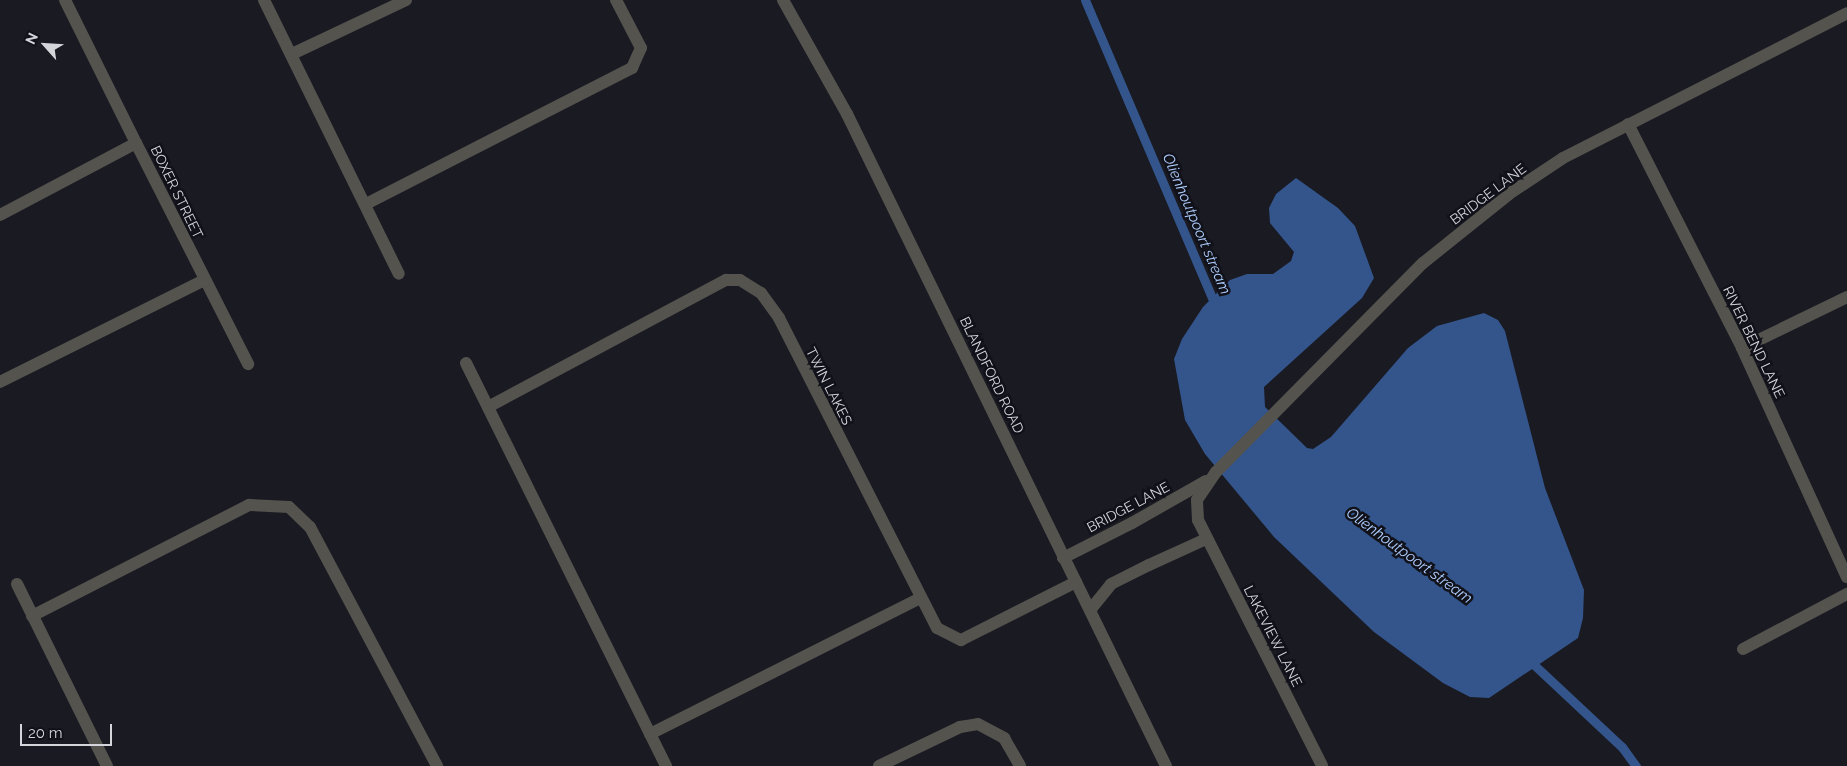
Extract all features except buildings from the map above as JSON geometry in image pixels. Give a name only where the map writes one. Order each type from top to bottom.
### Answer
[{"type":"street","points":[[65,0],[136,143]]},
{"type":"street","points":[[264,0],[400,274]]},
{"type":"street","points":[[292,54],[406,0]]},
{"type":"street","points":[[366,204],[632,68],[641,48],[616,0]]},
{"type":"street","name":"BLANDFORD ROAD","points":[[784,0],[847,114],[1063,558],[1091,609],[1166,766]]},
{"type":"street","name":"BRIDGE LANE","points":[[1063,558],[1132,523],[1206,481],[1423,263],[1510,194],[1563,158],[1847,13]]},
{"type":"street","name":"RIVER BEND LANE","points":[[1628,124],[1742,348],[1847,577]]},
{"type":"street","name":"BOXER STREET","points":[[0,215],[136,143],[203,280],[248,364]]},
{"type":"street","points":[[0,382],[203,280]]},
{"type":"street","name":"TWIN LAKES","points":[[488,406],[726,280],[746,283],[761,293],[779,318],[919,600],[937,628],[960,640],[1076,582]]},
{"type":"street","points":[[1742,348],[1847,298]]},
{"type":"street","points":[[466,363],[666,766]]},
{"type":"street","name":"BRIDGE LANE","points":[[1198,520],[1196,500],[1206,481]]},
{"type":"street","points":[[32,616],[248,505],[289,507],[310,527],[438,766]]},
{"type":"street","name":"LAKEVIEW LANE","points":[[1198,520],[1322,766]]},
{"type":"street","points":[[1091,609],[1111,584],[1206,539]]},
{"type":"street","points":[[17,584],[107,766]]},
{"type":"street","points":[[1743,649],[1847,594]]},
{"type":"street","points":[[650,734],[919,600]]},
{"type":"street","points":[[879,766],[960,727],[978,724],[1004,738],[1020,766]]},
{"type":"water","points":[[1296,178],[1338,208],[1355,226],[1374,278],[1362,298],[1264,387],[1265,407],[1307,448],[1313,449],[1331,437],[1408,348],[1437,326],[1484,313],[1498,320],[1505,331],[1545,488],[1584,590],[1583,618],[1578,638],[1489,698],[1470,697],[1443,683],[1374,632],[1274,537],[1205,454],[1185,420],[1174,359],[1182,339],[1203,307],[1230,280],[1247,274],[1273,274],[1291,261],[1294,252],[1270,223],[1269,208],[1276,194]]},
{"type":"waterway","name":"Olienhoutpoort stream","points":[[1085,0],[1216,307]]},
{"type":"waterway","name":"Olienhoutpoort stream","points":[[1530,661],[1622,747],[1636,766]]}]
